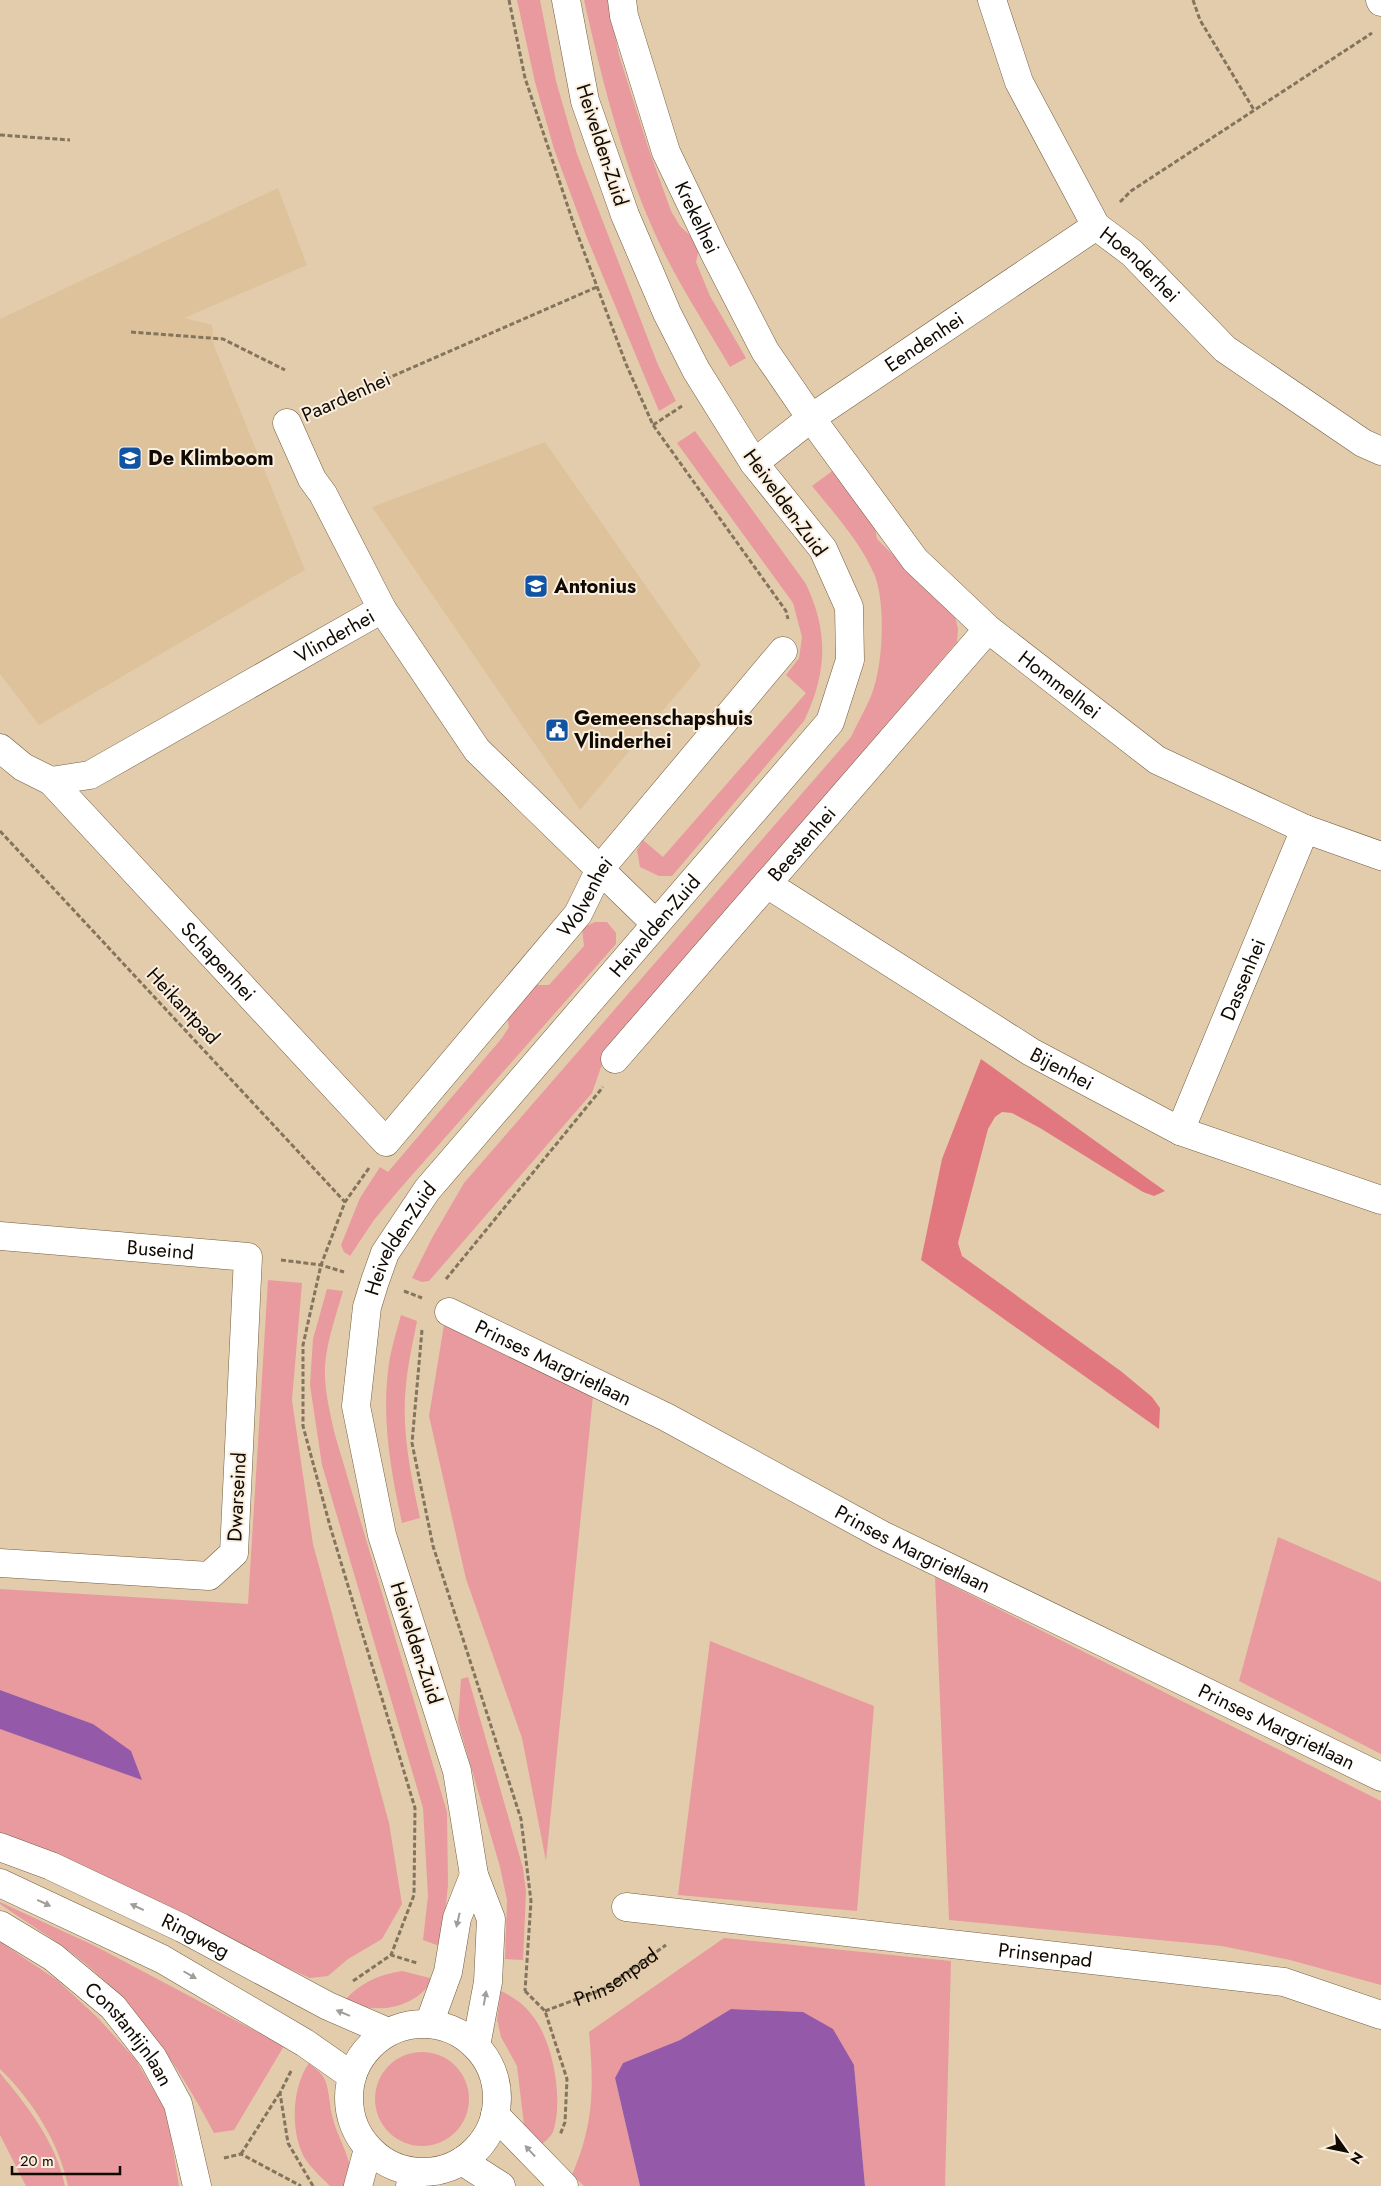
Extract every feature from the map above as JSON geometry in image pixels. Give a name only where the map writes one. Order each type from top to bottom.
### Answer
[{"type":"street","name":"Heivelden-Zuid","points":[[476,2046],[488,1982],[491,1919],[474,1875],[457,1771],[382,1535],[356,1406],[367,1308],[385,1253],[427,1190],[830,722],[850,660],[849,607],[823,549],[754,463],[696,370],[667,312],[624,215],[585,101],[566,0]]},
{"type":"street","name":"Krekelhei","points":[[622,0],[624,16],[666,152],[714,252],[765,351],[811,418]]},
{"type":"street","name":"Hoenderhei","points":[[992,0],[1019,82],[1096,226],[1132,253],[1225,349],[1362,443],[1381,451]]},
{"type":"street","name":"Eendenhei","points":[[754,463],[811,418],[1096,226]]},
{"type":"street","name":"Hommelhei","points":[[811,418],[915,560],[988,629],[1157,760],[1304,829],[1381,856]]},
{"type":"street","name":"Paardenhei","points":[[287,423],[312,479],[322,494],[382,609]]},
{"type":"street","name":"Vlinderhei","points":[[51,781],[90,775],[382,609],[477,750],[655,923]]},
{"type":"street","name":"Beestenhei","points":[[615,1059],[988,629]]},
{"type":"street","name":"Wolvenhei","points":[[386,1142],[578,914],[600,869],[783,651]]},
{"type":"street","points":[[0,748],[23,767],[51,781]]},
{"type":"street","name":"Schapenhei","points":[[51,781],[386,1142]]},
{"type":"street","name":"Dassenhei","points":[[1180,1131],[1304,829]]},
{"type":"street","name":"Bijenhei","points":[[766,884],[1031,1052],[1180,1131],[1381,1200]]},
{"type":"street","name":"Buseind","points":[[0,1236],[248,1257]]},
{"type":"street","name":"Dwarseind","points":[[0,1563],[209,1576],[234,1553],[248,1257]]},
{"type":"street","name":"Prinses Margrietlaan","points":[[449,1312],[666,1416],[882,1534],[1381,1778]]},
{"type":"street","name":"Ringweg","points":[[0,1847],[51,1866],[182,1928],[328,2006],[388,2032]]},
{"type":"street","points":[[429,2024],[448,1972],[457,1918],[474,1875]]},
{"type":"street","name":"Ringweg","points":[[0,1883],[162,1959],[306,2043],[352,2076]]},
{"type":"street","name":"Prinsenpad","points":[[626,1907],[1284,1982],[1381,2015]]},
{"type":"street","name":"Constantijnlaan","points":[[0,1925],[54,1957],[113,2007],[153,2058],[178,2104],[195,2175]]},
{"type":"street","points":[[429,2024],[455,2030],[476,2046],[490,2066],[497,2090],[495,2115],[484,2141],[462,2161],[413,2179],[368,2149],[354,2128],[348,2102],[352,2076],[357,2062],[366,2051],[388,2032],[408,2025],[429,2024]]},
{"type":"street","points":[[495,2115],[564,2186]]},
{"type":"street","points":[[358,2186],[368,2149]]},
{"type":"street","points":[[462,2161],[501,2186]]},
{"type":"path","points":[[509,0],[526,78],[574,225],[626,364],[653,425],[786,611],[791,639],[783,651]]},
{"type":"path","points":[[1193,0],[1200,20],[1254,110]]},
{"type":"path","points":[[1096,226],[1131,191],[1376,30]]},
{"type":"path","points":[[0,135],[70,140]]},
{"type":"path","name":"Paardenhei","points":[[287,423],[597,286]]},
{"type":"path","points":[[131,332],[223,339],[285,370]]},
{"type":"path","name":"Heikantpad","points":[[0,831],[345,1202]]},
{"type":"path","points":[[443,1283],[602,1090],[615,1059]]},
{"type":"path","points":[[248,1257],[321,1265]]},
{"type":"path","points":[[423,1327],[412,1443],[433,1546],[521,1819],[531,1901],[525,1991]]},
{"type":"path","name":"Prinsenpad","points":[[541,2163],[556,2144],[565,2122],[567,2079],[545,2011],[604,1989],[705,1917]]},
{"type":"path","points":[[195,2175],[241,2154],[280,2094]]},
{"type":"path","points":[[241,2154],[300,2186]]},
{"type":"shaded area","points":[[517,0],[540,0],[556,81],[577,154],[658,365],[676,401],[659,411],[587,238],[554,149],[535,82]]},
{"type":"shaded area","points":[[584,0],[608,0],[619,55],[648,147],[671,211],[680,226],[696,241],[699,249],[696,262],[710,296],[746,358],[730,367],[667,258],[638,193],[612,112]]},
{"type":"shaded area","name":"De Klimboom","points":[[278,188],[307,265],[184,318],[212,325],[214,346],[305,570],[39,725],[0,674],[0,319]]},
{"type":"shaded area","points":[[695,431],[806,584],[819,619],[822,636],[821,669],[812,703],[804,721],[672,876],[659,876],[640,867],[637,850],[643,840],[663,857],[806,693],[786,675],[799,658],[802,637],[793,603],[677,443]]},
{"type":"shaded area","name":"Antonius","points":[[545,442],[701,665],[580,810],[372,507]]},
{"type":"shaded area","points":[[835,469],[873,517],[877,539],[955,616],[958,629],[957,642],[607,1050],[592,1093],[429,1281],[422,1282],[412,1278],[432,1238],[464,1183],[851,737],[869,701],[875,684],[882,636],[881,603],[875,576],[862,552],[847,529],[812,486]]},
{"type":"shaded area","points":[[595,922],[607,922],[616,933],[616,944],[398,1191],[374,1220],[350,1256],[344,1252],[341,1245],[360,1198],[380,1167],[388,1172],[502,1038],[509,1027],[507,1017],[532,985],[549,985],[584,946],[582,928]]},
{"type":"shaded area","points":[[981,1059],[1165,1191],[1154,1196],[1143,1192],[1040,1128],[1012,1113],[1002,1112],[995,1117],[988,1129],[958,1243],[962,1256],[1122,1372],[1152,1397],[1160,1408],[1159,1429],[921,1260],[942,1159]]},
{"type":"shaded area","points":[[268,1280],[302,1283],[292,1400],[313,1544],[389,1823],[402,1904],[382,1939],[348,1959],[328,1976],[310,1978],[0,1840],[0,1729],[142,1779],[93,1724],[0,1690],[0,1589],[248,1604]]},
{"type":"shaded area","points":[[327,1289],[343,1291],[326,1356],[325,1375],[329,1410],[447,1812],[448,1885],[442,1947],[423,1940],[428,1896],[423,1808],[322,1465],[310,1385],[313,1339]]},
{"type":"shaded area","points":[[401,1315],[417,1321],[407,1377],[405,1419],[413,1485],[420,1518],[402,1523],[391,1466],[386,1410],[389,1364]]},
{"type":"shaded area","points":[[444,1325],[593,1396],[546,1861],[522,1738],[466,1579],[429,1416]]},
{"type":"shaded area","points":[[1278,1537],[1381,1582],[1381,1754],[1239,1681]]},
{"type":"shaded area","points":[[935,1577],[1381,1801],[1381,1985],[1290,1960],[1222,1946],[949,1920]]},
{"type":"shaded area","points":[[710,1641],[874,1706],[857,1911],[678,1895]]},
{"type":"shaded area","points":[[468,1677],[523,1868],[526,1892],[523,1960],[505,1959],[507,1900],[500,1867],[458,1722],[461,1679]]},
{"type":"shaded area","points":[[0,1690],[93,1724],[131,1751],[142,1780],[0,1729]]},
{"type":"shaded area","points":[[0,1902],[95,1946],[284,2046],[234,2130],[214,2133],[170,2059],[154,2036],[116,1992],[73,1954],[0,1904]]},
{"type":"shaded area","points":[[724,1938],[951,1961],[945,2186],[865,2186],[854,2065],[803,2012],[731,2009],[680,2040],[623,2063],[615,2078],[640,2186],[584,2186],[572,2175],[585,2139],[591,2105],[592,2070],[589,2032]]},
{"type":"shaded area","points":[[0,1942],[57,1980],[98,2018],[136,2060],[167,2113],[179,2186],[68,2186],[58,2154],[43,2123],[23,2094],[0,2069]]},
{"type":"shaded area","points":[[402,1971],[434,1979],[416,1997],[394,2007],[369,2008],[345,2000],[371,1980],[386,1974]]},
{"type":"shaded area","points":[[501,1991],[518,2001],[531,2014],[539,2025],[551,2054],[557,2087],[556,2119],[552,2134],[540,2146],[524,2125],[517,2066],[501,2037],[497,2019]]},
{"type":"shaded area","points":[[731,2009],[803,2012],[833,2029],[854,2065],[865,2186],[640,2186],[615,2078],[623,2063],[680,2040]]},
{"type":"shaded area","points":[[422,2052],[440,2056],[455,2066],[465,2081],[469,2099],[465,2117],[455,2132],[440,2142],[422,2146],[404,2142],[389,2132],[379,2117],[375,2099],[379,2081],[389,2066],[404,2056]]},
{"type":"shaded area","points":[[309,2063],[322,2075],[327,2085],[333,2119],[348,2159],[351,2186],[330,2186],[307,2161],[299,2146],[295,2122],[296,2096],[303,2073]]},
{"type":"shaded area","points":[[0,2073],[40,2126],[55,2155],[65,2186],[26,2186],[0,2135]]},
{"type":"place","name":"De Klimboom","points":[[130,458]]},
{"type":"place","name":"Antonius","points":[[536,586]]},
{"type":"place","name":"Gemeenschapshuis Vlinderhei","points":[[557,730]]}]
